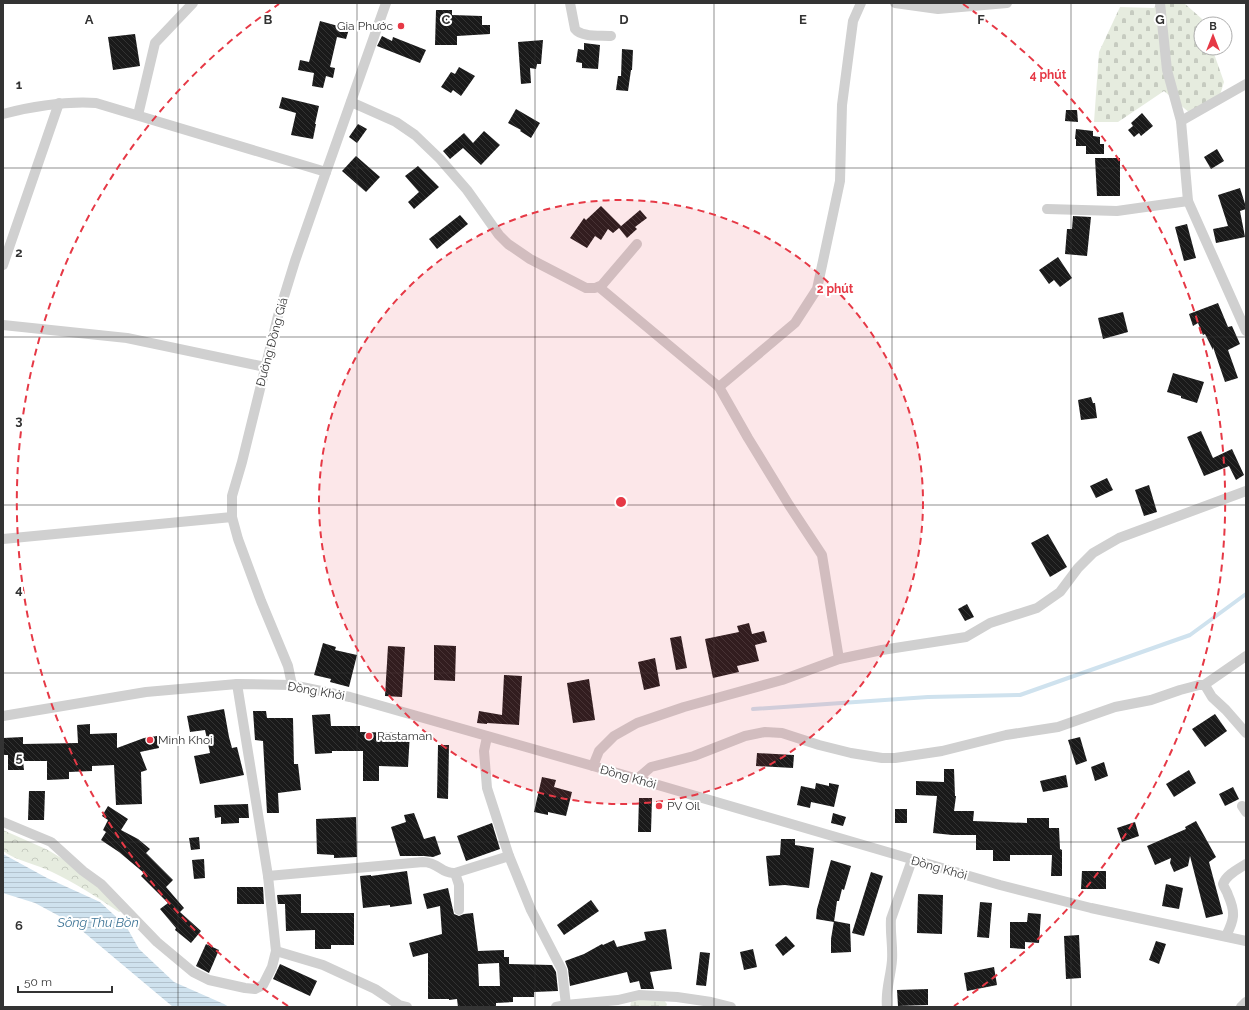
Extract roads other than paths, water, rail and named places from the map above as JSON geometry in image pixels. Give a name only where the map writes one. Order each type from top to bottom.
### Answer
[{"type":"street","points":[[138,115],[155,43],[193,3]]},
{"type":"street","points":[[570,3],[575,29],[577,32],[583,34],[611,36]]},
{"type":"street","points":[[719,387],[795,323],[817,289],[840,180],[842,105],[853,21],[861,3]]},
{"type":"street","points":[[895,3],[938,9],[1007,3]]},
{"type":"street","points":[[1160,3],[1167,70],[1181,121],[1188,201],[1246,331]]},
{"type":"street","name":"Đường Đồng Giá","points":[[292,685],[288,666],[238,539],[232,517],[232,496],[242,462],[278,316],[384,4]]},
{"type":"street","points":[[1181,121],[1246,84]]},
{"type":"street","points":[[3,114],[33,106],[78,102],[96,103],[326,172]]},
{"type":"street","points":[[351,102],[396,122],[414,135],[455,176],[467,190],[499,235],[508,244],[530,259],[586,288],[599,287],[602,285],[637,244]]},
{"type":"street","points":[[3,265],[59,103]]},
{"type":"street","points":[[1047,209],[1117,211],[1188,201]]},
{"type":"street","points":[[599,287],[719,387],[788,506],[822,555],[839,659]]},
{"type":"street","points":[[3,325],[127,338],[265,367]]},
{"type":"street","points":[[593,766],[599,751],[614,736],[637,723],[684,707],[782,680],[839,659],[882,650],[966,637],[990,622],[1037,608],[1060,592],[1078,568],[1093,553],[1119,538],[1246,491]]},
{"type":"street","points":[[3,539],[232,517]]},
{"type":"street","points":[[637,779],[651,766],[694,756],[745,736],[765,732],[782,733],[819,745],[882,758],[942,751],[1006,735],[1058,727],[1115,707],[1151,700],[1180,690],[1198,685],[1204,685],[1246,656]]},
{"type":"street","points":[[3,822],[51,842],[83,871],[101,884],[157,942],[193,972],[209,980],[255,989],[263,985],[272,967],[276,951],[268,876],[237,684]]},
{"type":"street","name":"Đồng Khởi","points":[[3,716],[146,692],[237,684],[292,685],[350,697],[593,766],[1000,885],[1091,908],[1246,940]]},
{"type":"street","points":[[1204,685],[1212,697],[1226,710],[1246,733]]},
{"type":"street","points":[[487,737],[484,752],[486,788],[509,856],[531,910],[562,970],[561,1006],[618,1000],[639,995],[677,997],[711,1002],[731,1007]]},
{"type":"street","points":[[268,876],[423,862],[432,862],[448,874],[509,856]]},
{"type":"street","points":[[887,1007],[887,989],[892,960],[890,927],[912,860]]},
{"type":"street","points":[[1226,936],[1232,924],[1234,914],[1232,904],[1223,884],[1224,880],[1246,864]]},
{"type":"street","points":[[455,873],[459,885],[459,910]]},
{"type":"street","points":[[276,951],[324,965],[376,989],[398,1005],[407,1007]]},
{"type":"street","points":[[1241,1007],[1246,1002]]},
{"type":"water","name":"Sông Thu Bồn","points":[[3,854],[47,878],[100,902],[126,926],[139,949],[174,982],[229,1007],[173,1007],[74,924],[35,903],[3,893]]},
{"type":"waterway","points":[[753,709],[928,697],[1020,695],[1190,635],[1246,594]]},
{"type":"place","name":"Gia Phước","points":[[401,26]]},
{"type":"place","name":"Rastaman","points":[[369,736]]},
{"type":"place","name":"Minh Khoi","points":[[150,740]]},
{"type":"place","name":"PV Oil","points":[[659,806]]}]
